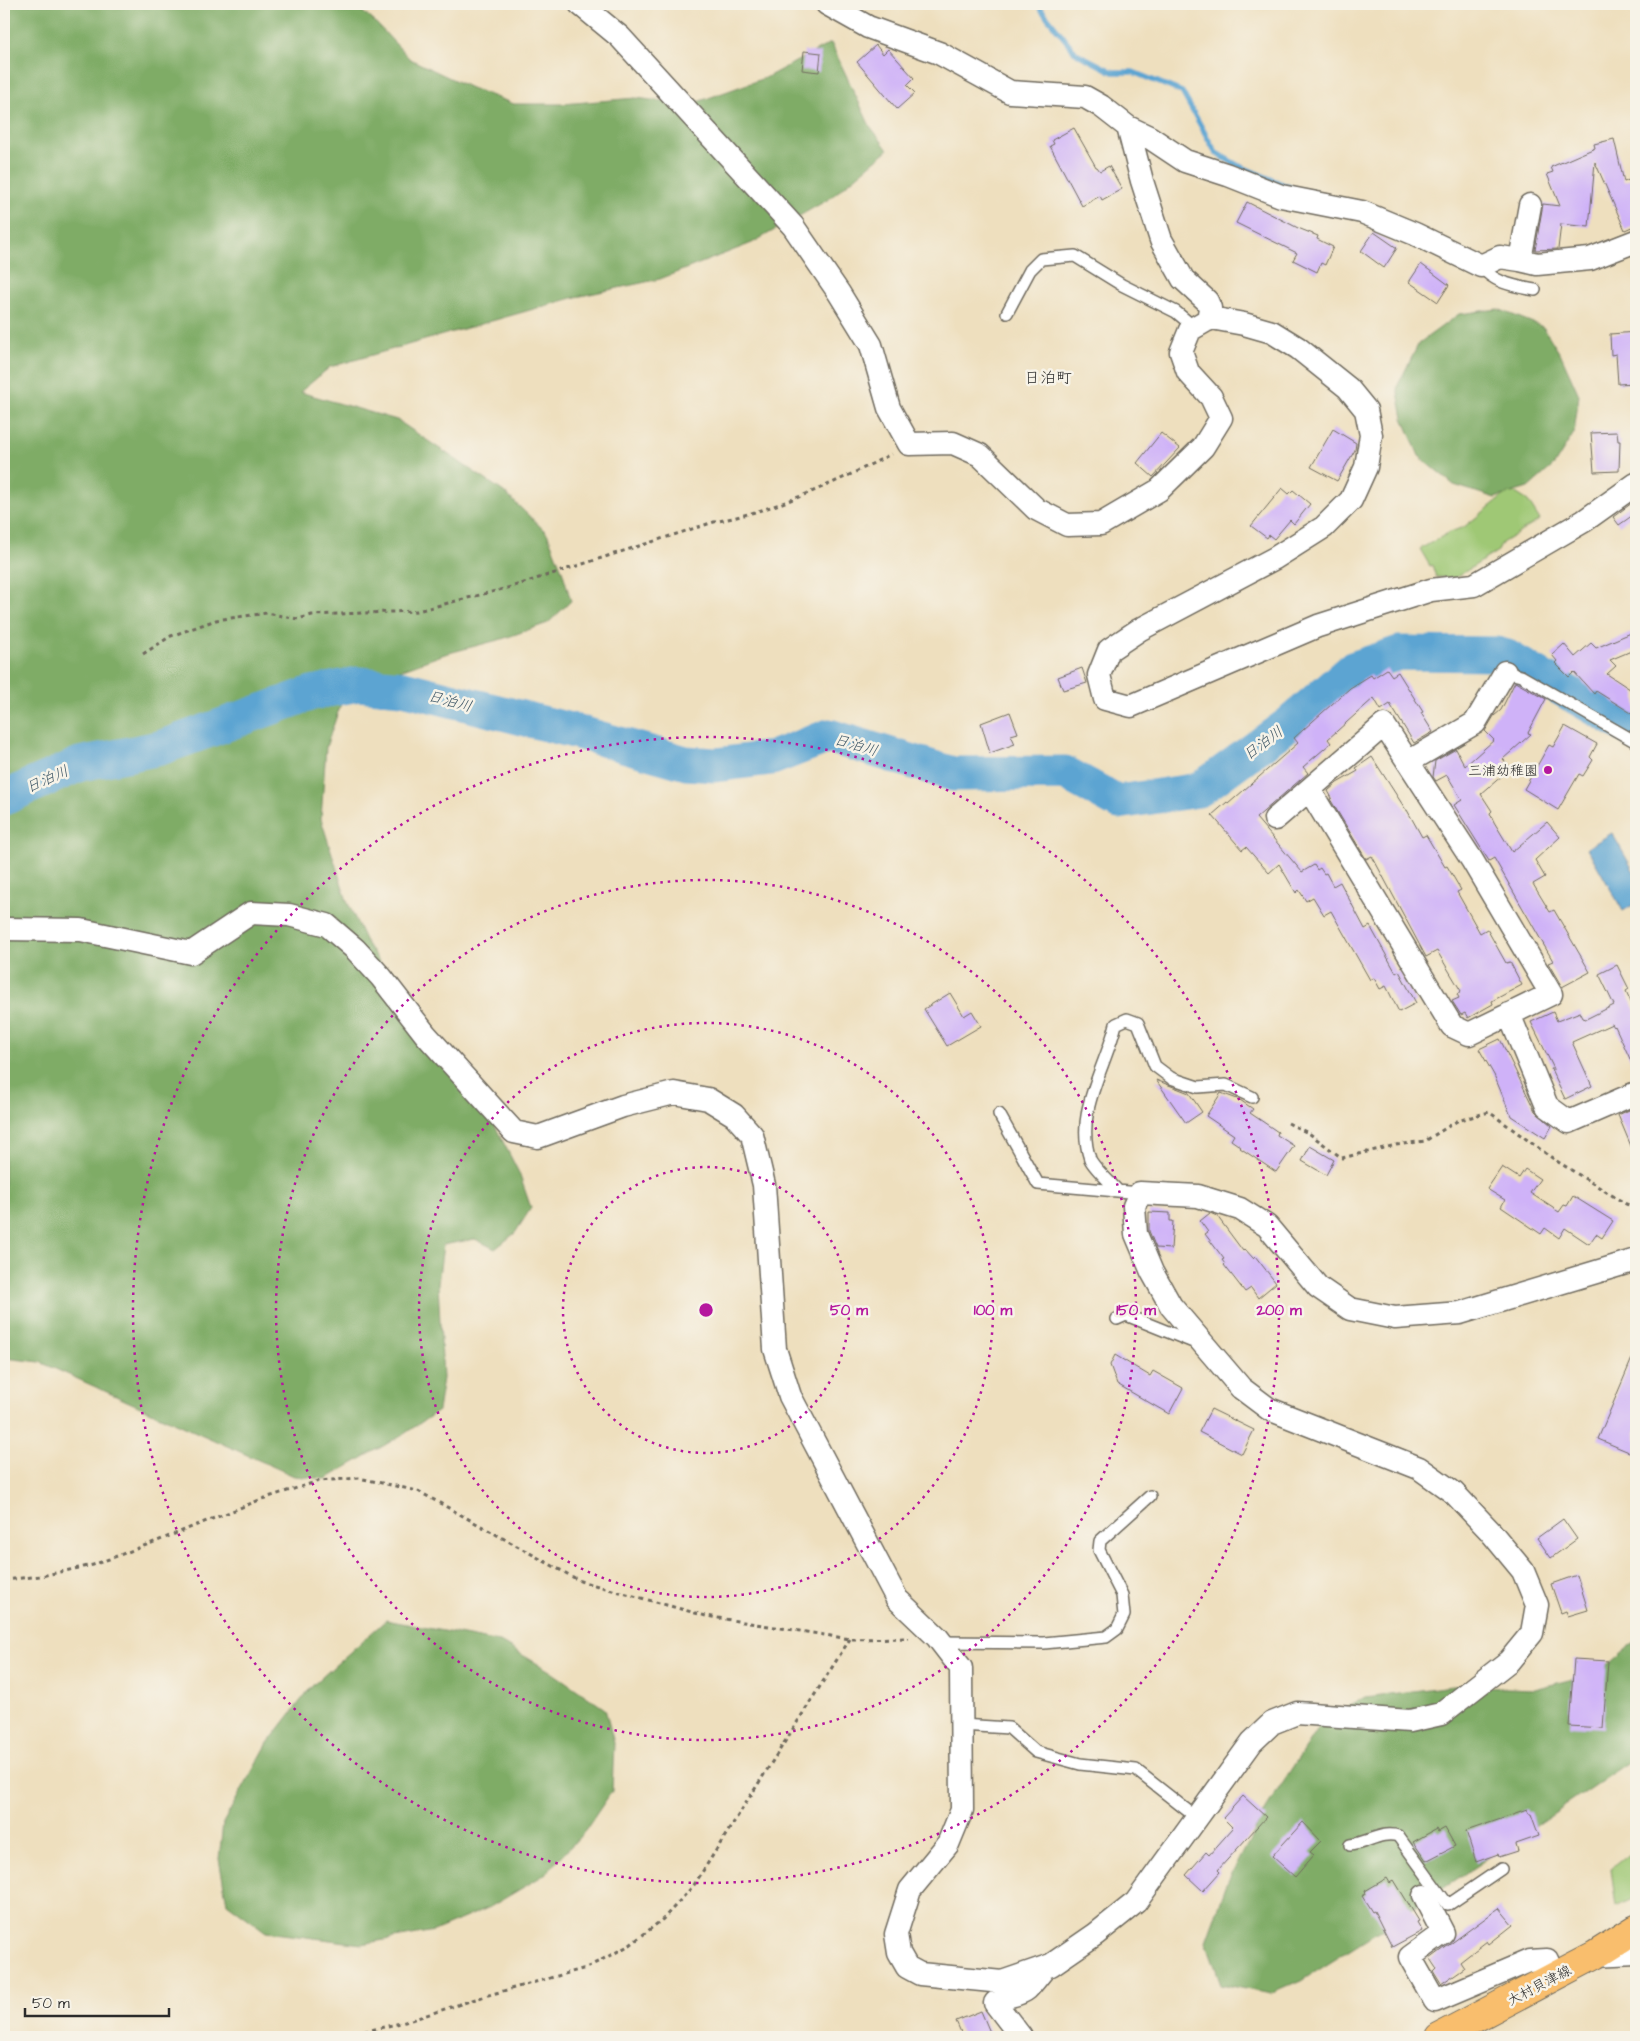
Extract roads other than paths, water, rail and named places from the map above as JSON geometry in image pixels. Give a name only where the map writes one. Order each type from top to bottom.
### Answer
[{"type":"main road","name":"大村貝津線","points":[[1439,2037],[1595,1955],[1636,1929]]},
{"type":"street","points":[[580,4],[620,37],[792,226],[839,293],[871,345],[889,408],[909,444],[953,443],[980,455],[1036,509],[1067,525],[1101,524],[1159,490],[1203,447],[1221,418],[1211,397],[1188,372],[1181,352],[1190,330],[1211,318],[1244,324],[1272,332],[1298,348],[1348,388],[1366,410],[1371,435],[1366,468],[1351,500],[1324,527],[1275,558],[1139,630],[1109,650],[1099,675],[1105,698],[1131,706],[1318,626],[1431,590],[1474,585],[1584,521],[1636,484]]},
{"type":"street","points":[[827,4],[868,27],[939,53],[1010,92],[1085,97],[1101,106],[1128,127],[1149,137],[1186,161],[1281,196],[1362,212],[1415,234],[1501,261],[1538,264],[1590,259],[1636,241]]},
{"type":"street","points":[[1128,127],[1142,181],[1161,240],[1183,279],[1206,301],[1210,308],[1201,323]]},
{"type":"street","points":[[1501,261],[1530,204]]},
{"type":"street","points":[[1408,762],[1475,724],[1486,686],[1505,672]]},
{"type":"street","points":[[1276,819],[1384,725],[1472,860],[1551,994],[1469,1034],[1452,1026],[1310,791]]},
{"type":"street","points":[[4,929],[48,928],[81,930],[191,953],[251,913],[289,915],[327,925],[355,949],[381,977],[426,1034],[514,1132],[538,1137],[623,1106],[674,1094],[708,1099],[734,1115],[752,1136],[764,1185],[775,1349],[790,1396],[897,1599],[939,1639],[961,1668],[962,1810],[948,1844],[910,1890],[896,1934],[899,1953],[907,1967],[920,1974],[1002,1982],[1051,1965],[1096,1934],[1136,1902],[1252,1742],[1272,1723],[1297,1713],[1410,1720],[1441,1714],[1509,1661],[1532,1633],[1537,1605],[1523,1571],[1490,1531],[1454,1493],[1419,1468],[1269,1409],[1241,1388],[1171,1306],[1152,1272],[1136,1234],[1134,1206],[1129,1192],[1198,1196],[1240,1208],[1267,1226],[1318,1288],[1350,1309],[1395,1318],[1460,1313],[1636,1260]]},
{"type":"street","points":[[1509,1014],[1547,1106],[1569,1122],[1636,1093]]},
{"type":"street","points":[[1424,1896],[1442,1934],[1410,1958],[1435,2001],[1529,1961],[1546,1960],[1554,1976]]},
{"type":"street","points":[[1439,1926],[1448,1905]]},
{"type":"street","points":[[1595,1955],[1636,1953]]},
{"type":"street","points":[[1021,2037],[995,2004],[998,2000],[1027,1989],[1045,1967]]},
{"type":"lane","points":[[1008,313],[1030,270],[1041,259],[1075,256],[1122,285],[1201,323]]},
{"type":"lane","points":[[1501,261],[1488,275],[1509,285],[1535,290]]},
{"type":"lane","points":[[1505,672],[1521,676],[1636,742]]},
{"type":"lane","points":[[1129,1192],[1091,1160],[1086,1135],[1090,1096],[1111,1044],[1116,1024],[1126,1019],[1138,1022],[1155,1066],[1171,1078],[1198,1087],[1226,1085],[1252,1097]]},
{"type":"lane","points":[[999,1114],[1038,1184],[1129,1192]]},
{"type":"lane","points":[[1117,1320],[1126,1315],[1206,1347]]},
{"type":"lane","points":[[939,1639],[1044,1642],[1106,1637],[1117,1629],[1124,1615],[1122,1595],[1099,1550],[1100,1541],[1150,1496]]},
{"type":"lane","points":[[961,1725],[1009,1728],[1036,1752],[1080,1764],[1136,1770],[1197,1818]]},
{"type":"lane","points":[[1350,1845],[1364,1843],[1388,1833],[1398,1836],[1448,1905],[1501,1870]]},
{"type":"water","points":[[1612,833],[1636,875],[1636,903],[1623,911],[1587,848]]},
{"type":"waterway","points":[[1037,4],[1076,53],[1113,72],[1133,72],[1182,92],[1216,153],[1237,165],[1292,188]]},
{"type":"waterway","name":"日泊川","points":[[4,798],[80,764],[160,748],[312,693],[358,684],[403,688],[574,731],[686,763],[715,765],[772,758],[829,736],[953,774],[1065,773],[1118,802],[1199,790],[1290,723],[1352,669],[1399,653],[1496,654],[1507,657],[1636,732]]},
{"type":"place","name":"三浦幼稚園","points":[[1548,770]]},
{"type":"district","name":"日泊町","points":[[1048,377]]}]
